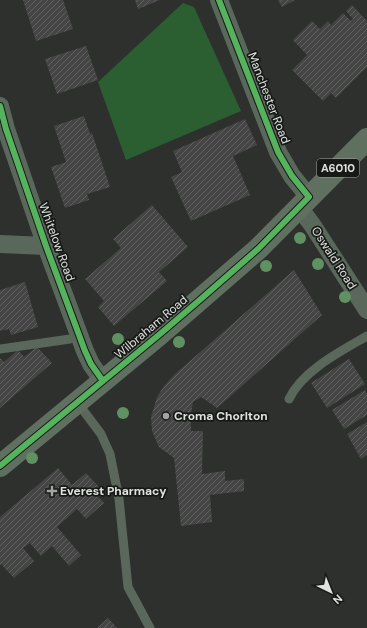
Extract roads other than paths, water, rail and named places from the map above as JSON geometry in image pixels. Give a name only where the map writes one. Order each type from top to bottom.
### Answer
[{"type":"highway","name":"Wilbraham Road","points":[[0,466],[160,334],[258,249],[367,139]]},
{"type":"street","name":"Manchester Road","points":[[218,0],[278,152],[292,176],[304,202]]},
{"type":"street","name":"Whitelow Road","points":[[0,106],[6,129],[46,246],[79,336],[91,364],[103,381]]},
{"type":"street","name":"Oswald Road","points":[[304,202],[313,226],[367,310]]},
{"type":"street","points":[[0,244],[46,246]]},
{"type":"lane","points":[[0,349],[70,339],[79,336]]},
{"type":"lane","points":[[289,399],[294,388],[324,361],[367,336]]},
{"type":"lane","points":[[77,402],[96,426],[108,449],[119,499],[128,587],[150,628]]},
{"type":"place","name":"Croma Chorlton","points":[[166,416]]},
{"type":"place","name":"Everest Pharmacy","points":[[52,491]]}]
